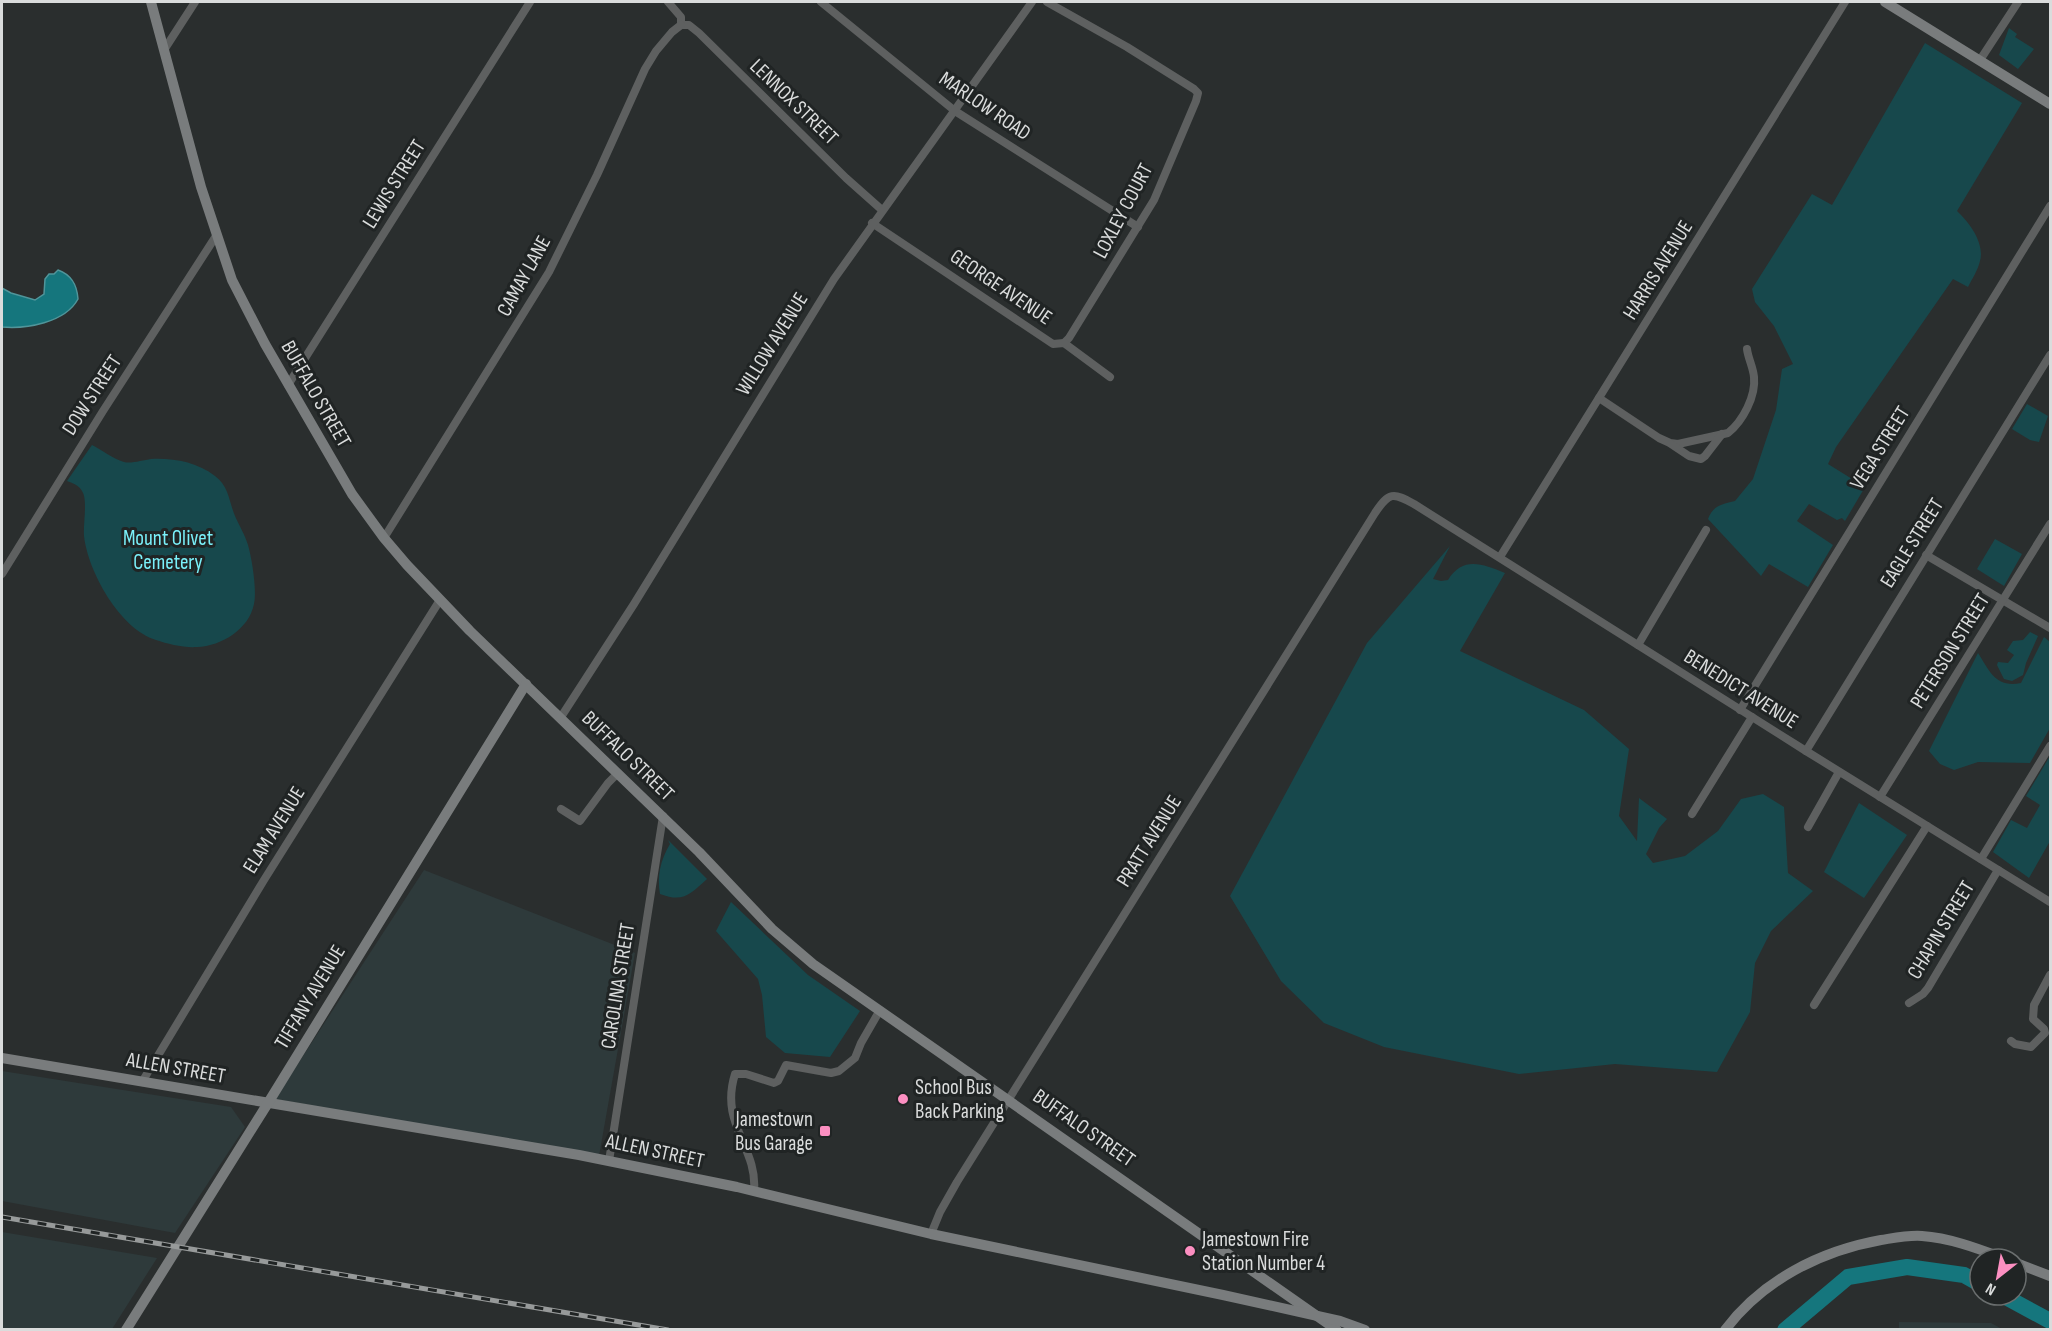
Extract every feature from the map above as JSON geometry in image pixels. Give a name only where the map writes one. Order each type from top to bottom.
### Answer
[{"type":"street","name":"BUFFALO STREET","points":[[151,2],[201,187],[232,280],[288,385],[352,494],[384,538],[440,600],[663,816],[784,940],[813,964],[1337,1329]]},
{"type":"street","points":[[164,50],[195,2]]},
{"type":"street","name":"LEWIS STREET","points":[[288,385],[530,2]]},
{"type":"street","points":[[668,2],[681,17],[681,26]]},
{"type":"street","name":"MARLOW ROAD","points":[[821,2],[955,111],[1138,227]]},
{"type":"street","name":"WILLOW AVENUE","points":[[561,717],[634,604],[834,279],[1032,2]]},
{"type":"street","name":"LOXLEY COURT","points":[[1047,2],[1126,46],[1194,88],[1198,93],[1154,200],[1075,329],[1064,343]]},
{"type":"street","name":"HARRIS AVENUE","points":[[1500,557],[1845,2]]},
{"type":"street","points":[[1885,2],[2050,105]]},
{"type":"street","points":[[1980,60],[2019,2]]},
{"type":"street","name":"LENNOX STREET","points":[[681,26],[689,25],[699,33],[846,178],[882,210]]},
{"type":"street","name":"CAMAY LANE","points":[[384,538],[549,272],[651,60],[672,32],[681,26]]},
{"type":"street","name":"VEGA STREET","points":[[1740,710],[2050,206]]},
{"type":"street","name":"GEORGE AVENUE","points":[[872,223],[1053,344],[1064,343],[1110,377]]},
{"type":"street","name":"DOW STREET","points":[[2,571],[216,236]]},
{"type":"street","points":[[1670,443],[1678,444],[1722,434],[1733,429],[1752,400],[1754,376],[1747,349]]},
{"type":"street","name":"EAGLE STREET","points":[[1806,751],[2050,355]]},
{"type":"street","points":[[1599,398],[1689,456],[1701,459],[1722,434]]},
{"type":"street","name":"PRATT AVENUE","points":[[931,1234],[940,1212],[1376,510],[1386,498],[1393,495],[1414,504]]},
{"type":"street","name":"BENEDICT AVENUE","points":[[1414,504],[2050,902]]},
{"type":"street","name":"PETERSON STREET","points":[[1880,797],[2050,524]]},
{"type":"street","points":[[1638,645],[1706,530]]},
{"type":"street","points":[[1926,555],[2050,628]]},
{"type":"street","name":"ELAM AVENUE","points":[[142,1082],[264,880],[440,600]]},
{"type":"street","name":"TIFFANY AVENUE","points":[[126,1329],[526,684]]},
{"type":"street","points":[[1692,814],[1752,717]]},
{"type":"street","name":"CHAPIN STREET","points":[[1981,859],[2050,746]]},
{"type":"street","points":[[1808,827],[1839,772]]},
{"type":"street","points":[[561,809],[579,821],[618,773]]},
{"type":"street","name":"CAROLINA STREET","points":[[609,1161],[663,816]]},
{"type":"street","points":[[1814,1005],[1927,826]]},
{"type":"street","name":"CHAPIN STREET","points":[[1909,1003],[1928,988],[1998,870]]},
{"type":"street","points":[[2011,1041],[2031,1047],[2045,1033],[2044,1029],[2033,1019],[2033,1009],[2050,975]]},
{"type":"street","points":[[754,1191],[751,1165],[733,1119],[731,1100],[735,1074],[746,1074],[774,1083],[778,1081],[786,1065],[831,1072],[839,1071],[855,1058],[880,1010]]},
{"type":"street","name":"ALLEN STREET","points":[[2,1058],[609,1161],[754,1191],[931,1234],[1319,1317],[1365,1329]]},
{"type":"street","points":[[1725,1329],[1747,1304],[1797,1268],[1853,1245],[1901,1236],[1920,1235],[1973,1247]]},
{"type":"street","points":[[2028,1268],[2050,1276]]},
{"type":"shaded area","points":[[58,270],[67,275],[75,285],[78,299],[72,307],[64,314],[44,323],[22,327],[2,327],[2,288],[35,300],[44,294],[45,279],[49,274],[54,274]]},
{"type":"shaded area","points":[[424,870],[635,953],[599,1156],[275,1099]]},
{"type":"shaded area","points":[[2,1071],[231,1107],[245,1127],[175,1233],[2,1201]]},
{"type":"shaded area","points":[[2,1232],[157,1258],[112,1329],[2,1329]]},
{"type":"shaded area","points":[[1899,1322],[1991,1323],[2002,1329],[1899,1329]]},
{"type":"green space","points":[[2009,28],[2017,34],[2015,37],[2034,49],[2018,69],[1999,55]]},
{"type":"green space","points":[[1925,43],[2022,103],[1957,211],[1971,227],[1978,240],[1981,254],[1979,264],[1968,287],[1953,279],[1836,447],[1828,464],[1865,487],[1845,521],[1842,518],[1837,520],[1809,504],[1797,521],[1833,545],[1808,587],[1769,564],[1761,576],[1708,519],[1716,508],[1735,501],[1753,479],[1776,410],[1782,369],[1793,364],[1774,326],[1755,302],[1752,289],[1812,194],[1832,205]]},
{"type":"green space","points":[[2027,404],[2048,416],[2039,442],[2030,440],[2012,429]]},
{"type":"green space","name":"Mount Olivet Cemetery","points":[[92,445],[124,462],[159,459],[193,464],[208,471],[223,484],[248,545],[255,598],[251,613],[233,635],[206,646],[176,645],[143,634],[118,612],[99,582],[87,550],[84,536],[84,495],[79,487],[67,481]]},
{"type":"green space","points":[[1995,539],[2022,554],[2004,586],[1977,569]]},
{"type":"green space","points":[[1450,546],[1433,579],[1448,580],[1460,568],[1474,564],[1505,573],[1460,651],[1584,710],[1629,749],[1619,816],[1637,841],[1639,798],[1667,819],[1659,828],[1646,854],[1653,863],[1685,856],[1718,831],[1741,799],[1763,794],[1784,807],[1788,873],[1813,891],[1771,931],[1755,963],[1750,1012],[1717,1072],[1615,1064],[1519,1074],[1384,1047],[1324,1023],[1281,981],[1230,896],[1367,643]]},
{"type":"green space","points":[[2030,632],[2038,636],[2023,675],[2012,681],[2004,679],[1997,665],[1998,662],[2008,663],[2014,655],[2007,650],[2013,641],[2023,640]]},
{"type":"green space","points":[[2044,637],[2050,642],[2050,728],[2030,763],[1978,762],[1954,770],[1940,764],[1929,751],[1978,653],[1990,672],[2000,681],[2012,684],[2021,683]]},
{"type":"green space","points":[[2050,756],[2050,841],[2029,878],[1993,852],[2011,820],[2027,828],[2040,805],[2026,796]]},
{"type":"green space","points":[[1859,803],[1907,835],[1864,898],[1824,872]]},
{"type":"green space","points":[[668,840],[707,879],[686,896],[675,898],[660,894],[659,875],[670,844]]},
{"type":"green space","points":[[731,902],[808,975],[860,1011],[830,1057],[785,1053],[766,1037],[758,979],[716,931]]},
{"type":"waterway","points":[[1785,1330],[1848,1277],[1907,1267],[1968,1277]]},
{"type":"waterway","points":[[2024,1307],[2050,1321]]},
{"type":"railway","points":[[2,1217],[668,1330]]},
{"type":"place","name":"School Bus Back Parking","points":[[903,1099]]},
{"type":"place","name":"Jamestown Bus Garage","points":[[825,1131]]},
{"type":"place","name":"Jamestown Fire Station Number 4","points":[[1190,1251]]}]
